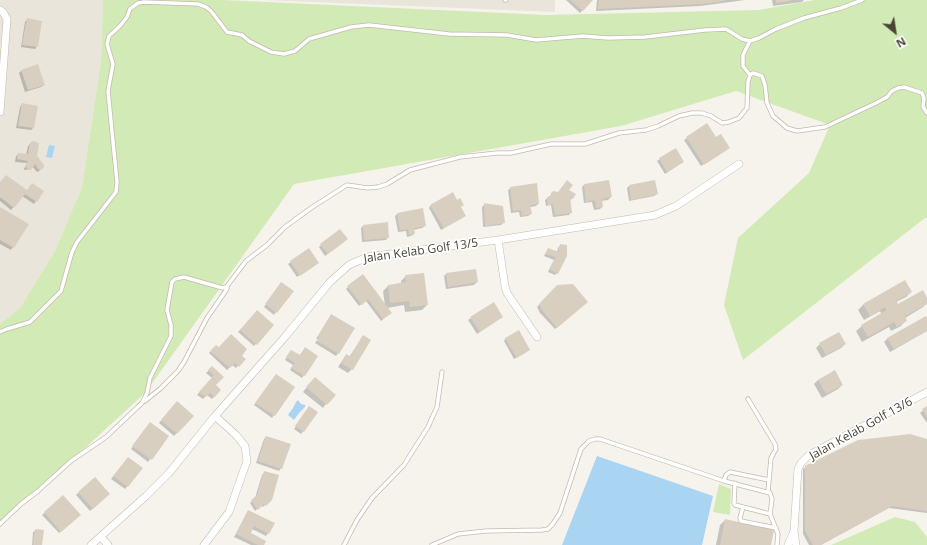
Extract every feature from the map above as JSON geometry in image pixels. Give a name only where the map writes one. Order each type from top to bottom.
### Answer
[{"type":"street","points":[[0,112],[7,19],[2,11]]},
{"type":"street","name":"Jalan Kelab Golf 13/5","points":[[92,545],[169,473],[215,416],[284,338],[330,282],[349,265],[367,257],[498,240],[655,215],[676,206],[739,164]]},
{"type":"street","points":[[498,240],[507,293],[537,337]]},
{"type":"street","name":"Jalan Kelab Golf 13/6","points":[[794,531],[798,469],[801,463],[809,455],[927,392]]},
{"type":"street","points":[[204,545],[229,512],[247,461],[245,446],[236,435],[215,416]]},
{"type":"street","points":[[788,545],[794,531]]},
{"type":"street","points":[[794,531],[796,545]]},
{"type":"street","points":[[102,537],[108,545]]},
{"type":"lane","points":[[0,332],[30,322],[61,291],[72,252],[77,242],[116,192],[117,182],[108,91],[113,64],[107,44],[109,36],[127,17],[130,9],[138,3],[198,4],[211,11],[227,32],[242,35],[249,41],[271,52],[284,54],[295,51],[309,39],[351,27],[369,25],[449,34],[507,34],[536,40],[583,36],[608,38],[645,37],[726,29],[750,41],[804,18],[841,8],[862,0]]},
{"type":"lane","points":[[0,524],[71,461],[106,437],[178,371],[207,318],[226,290],[227,286],[246,261],[267,245],[285,227],[347,185],[368,188],[378,187],[387,184],[410,170],[460,157],[511,153],[551,144],[585,144],[619,133],[646,130],[679,116],[692,113],[702,113],[711,116],[722,123],[729,122],[739,118],[747,108],[748,82],[750,75],[744,66],[743,55],[750,41]]},
{"type":"lane","points":[[750,75],[753,73],[762,76],[765,85],[767,103],[773,116],[787,128],[797,131],[825,127],[876,104],[898,88],[904,87],[922,92],[924,98],[923,107],[927,113]]},
{"type":"lane","points":[[142,403],[147,394],[150,378],[171,336],[171,325],[167,310],[172,282],[175,279],[184,277],[219,287],[227,286]]},
{"type":"lane","points":[[344,545],[357,520],[372,498],[404,465],[428,427],[437,407],[442,372]]},
{"type":"lane","points":[[748,399],[775,444],[776,449],[771,458],[768,491],[770,492],[772,499],[770,514],[778,536],[777,545]]},
{"type":"lane","points":[[432,545],[458,534],[486,531],[542,530],[548,528],[552,525],[560,512],[581,449],[589,441],[595,439],[600,439],[724,481],[768,491]]},
{"type":"lane","points":[[724,481],[726,474],[730,472],[769,480]]},
{"type":"lane","points":[[735,484],[735,505],[770,514]]},
{"type":"lane","points":[[742,507],[740,518],[741,521],[776,528]]},
{"type":"shaded area","points":[[0,0],[103,0],[101,61],[82,187],[55,251],[20,308],[0,324]]},
{"type":"shaded area","points":[[264,0],[555,0],[555,12]]},
{"type":"green space","points":[[103,0],[223,0],[546,15],[759,10],[815,0],[927,0],[927,218],[925,218],[743,360],[724,305],[738,238],[809,173],[830,125],[736,91],[621,126],[294,184],[146,392],[0,526],[0,324],[20,308],[55,251],[82,187],[101,61]]},
{"type":"green space","points":[[719,484],[731,489],[730,515],[713,512]]},
{"type":"green space","points":[[895,517],[915,522],[927,537],[927,545],[831,545]]},
{"type":"water","points":[[49,145],[55,146],[52,158],[46,157]]},
{"type":"water","points":[[298,400],[301,404],[305,405],[305,407],[294,420],[288,415]]},
{"type":"water","points":[[597,456],[713,496],[702,545],[562,545]]},
{"type":"building","points":[[570,0],[593,0],[583,11]]},
{"type":"building","points":[[599,0],[725,1],[703,4],[598,9]]},
{"type":"building","points":[[776,0],[791,0],[791,1],[776,3]]},
{"type":"building","points":[[27,18],[42,21],[38,47],[22,45]]},
{"type":"building","points":[[38,64],[45,85],[28,90],[21,70]]},
{"type":"building","points":[[22,103],[38,106],[34,128],[18,126]]},
{"type":"building","points":[[707,123],[716,137],[721,134],[730,148],[704,165],[686,137]]},
{"type":"building","points":[[33,141],[39,144],[37,156],[44,165],[41,170],[38,169],[35,164],[31,170],[29,170],[25,166],[28,161],[17,159],[18,153],[28,154],[30,143]]},
{"type":"building","points":[[676,148],[684,162],[667,172],[659,158]]},
{"type":"building","points":[[6,175],[27,190],[32,183],[44,191],[37,202],[25,194],[14,208],[0,197],[0,183]]},
{"type":"building","points":[[567,180],[573,185],[569,190],[576,194],[573,199],[570,197],[572,213],[555,215],[553,204],[548,205],[547,197],[551,196],[553,191],[558,192]]},
{"type":"building","points":[[609,180],[612,197],[602,199],[603,207],[596,208],[595,200],[586,202],[584,184]]},
{"type":"building","points":[[655,180],[658,194],[631,200],[629,185]]},
{"type":"building","points":[[537,183],[539,204],[530,205],[532,214],[522,216],[521,210],[513,211],[510,187]]},
{"type":"building","points":[[453,192],[457,200],[460,198],[464,205],[461,207],[466,216],[444,228],[430,205]]},
{"type":"building","points":[[484,203],[503,206],[505,223],[485,226]]},
{"type":"building","points":[[0,207],[29,224],[14,248],[0,240]]},
{"type":"building","points":[[423,208],[426,226],[414,228],[415,234],[409,235],[408,229],[400,230],[397,213]]},
{"type":"building","points":[[388,222],[389,238],[364,240],[363,225]]},
{"type":"building","points":[[340,229],[348,239],[328,254],[320,244]]},
{"type":"building","points":[[560,244],[567,245],[567,256],[558,274],[549,269],[556,257],[545,254],[548,248],[559,252]]},
{"type":"building","points":[[309,248],[319,263],[300,276],[290,261]]},
{"type":"building","points":[[476,269],[478,282],[448,287],[446,273]]},
{"type":"building","points":[[424,273],[428,305],[410,307],[409,301],[390,303],[388,285],[406,282],[405,275]]},
{"type":"building","points":[[363,274],[392,313],[383,319],[368,299],[362,305],[347,286]]},
{"type":"building","points":[[905,280],[912,292],[896,301],[898,304],[923,290],[927,298],[927,304],[905,316],[907,321],[897,327],[894,322],[868,337],[861,325],[887,310],[885,307],[870,316],[863,304]]},
{"type":"building","points":[[281,282],[294,291],[277,313],[265,304]]},
{"type":"building","points":[[573,284],[588,302],[557,328],[539,304],[557,285]]},
{"type":"building","points":[[494,302],[503,317],[480,332],[470,317]]},
{"type":"building","points":[[257,310],[274,325],[257,345],[240,330]]},
{"type":"building","points":[[331,314],[355,328],[339,354],[317,341],[318,336]]},
{"type":"building","points":[[926,316],[927,331],[894,349],[887,338]]},
{"type":"building","points":[[519,330],[530,350],[517,358],[505,338]]},
{"type":"building","points":[[839,332],[846,344],[826,355],[819,343]]},
{"type":"building","points":[[231,334],[247,349],[242,356],[246,359],[239,367],[235,363],[230,368],[210,351],[216,345],[219,347]]},
{"type":"building","points":[[363,335],[371,340],[353,370],[341,363],[346,354],[350,356]]},
{"type":"building","points":[[305,347],[318,356],[305,376],[291,368],[295,363],[286,357],[291,350],[300,355]]},
{"type":"building","points":[[212,366],[224,377],[216,385],[221,390],[215,397],[210,393],[206,397],[199,392],[214,375],[208,370]]},
{"type":"building","points":[[835,370],[843,385],[826,394],[818,380]]},
{"type":"building","points":[[276,374],[295,387],[275,416],[255,403]]},
{"type":"building","points":[[315,377],[336,395],[327,405],[306,387]]},
{"type":"building","points":[[177,401],[194,416],[177,434],[161,420]]},
{"type":"building","points":[[309,406],[318,412],[304,432],[295,426]]},
{"type":"building","points":[[927,406],[927,417],[922,409]]},
{"type":"building","points":[[150,422],[169,436],[152,460],[132,446]]},
{"type":"building","points":[[910,434],[927,439],[927,511],[892,506],[821,545],[813,545],[805,531],[805,466],[858,440]]},
{"type":"building","points":[[266,436],[291,444],[282,469],[258,461]]},
{"type":"building","points":[[128,457],[143,468],[128,487],[113,476]]},
{"type":"building","points":[[264,471],[279,475],[272,500],[266,506],[264,504],[258,510],[251,500],[257,495]]},
{"type":"building","points":[[95,477],[110,494],[93,509],[78,492]]},
{"type":"building","points":[[63,495],[81,515],[61,532],[44,512]]},
{"type":"building","points":[[248,510],[275,523],[269,534],[254,526],[251,533],[266,541],[264,545],[258,545],[236,534]]},
{"type":"building","points":[[725,519],[774,530],[771,545],[720,545]]},
{"type":"building","points":[[35,529],[44,530],[42,545],[33,545]]}]
